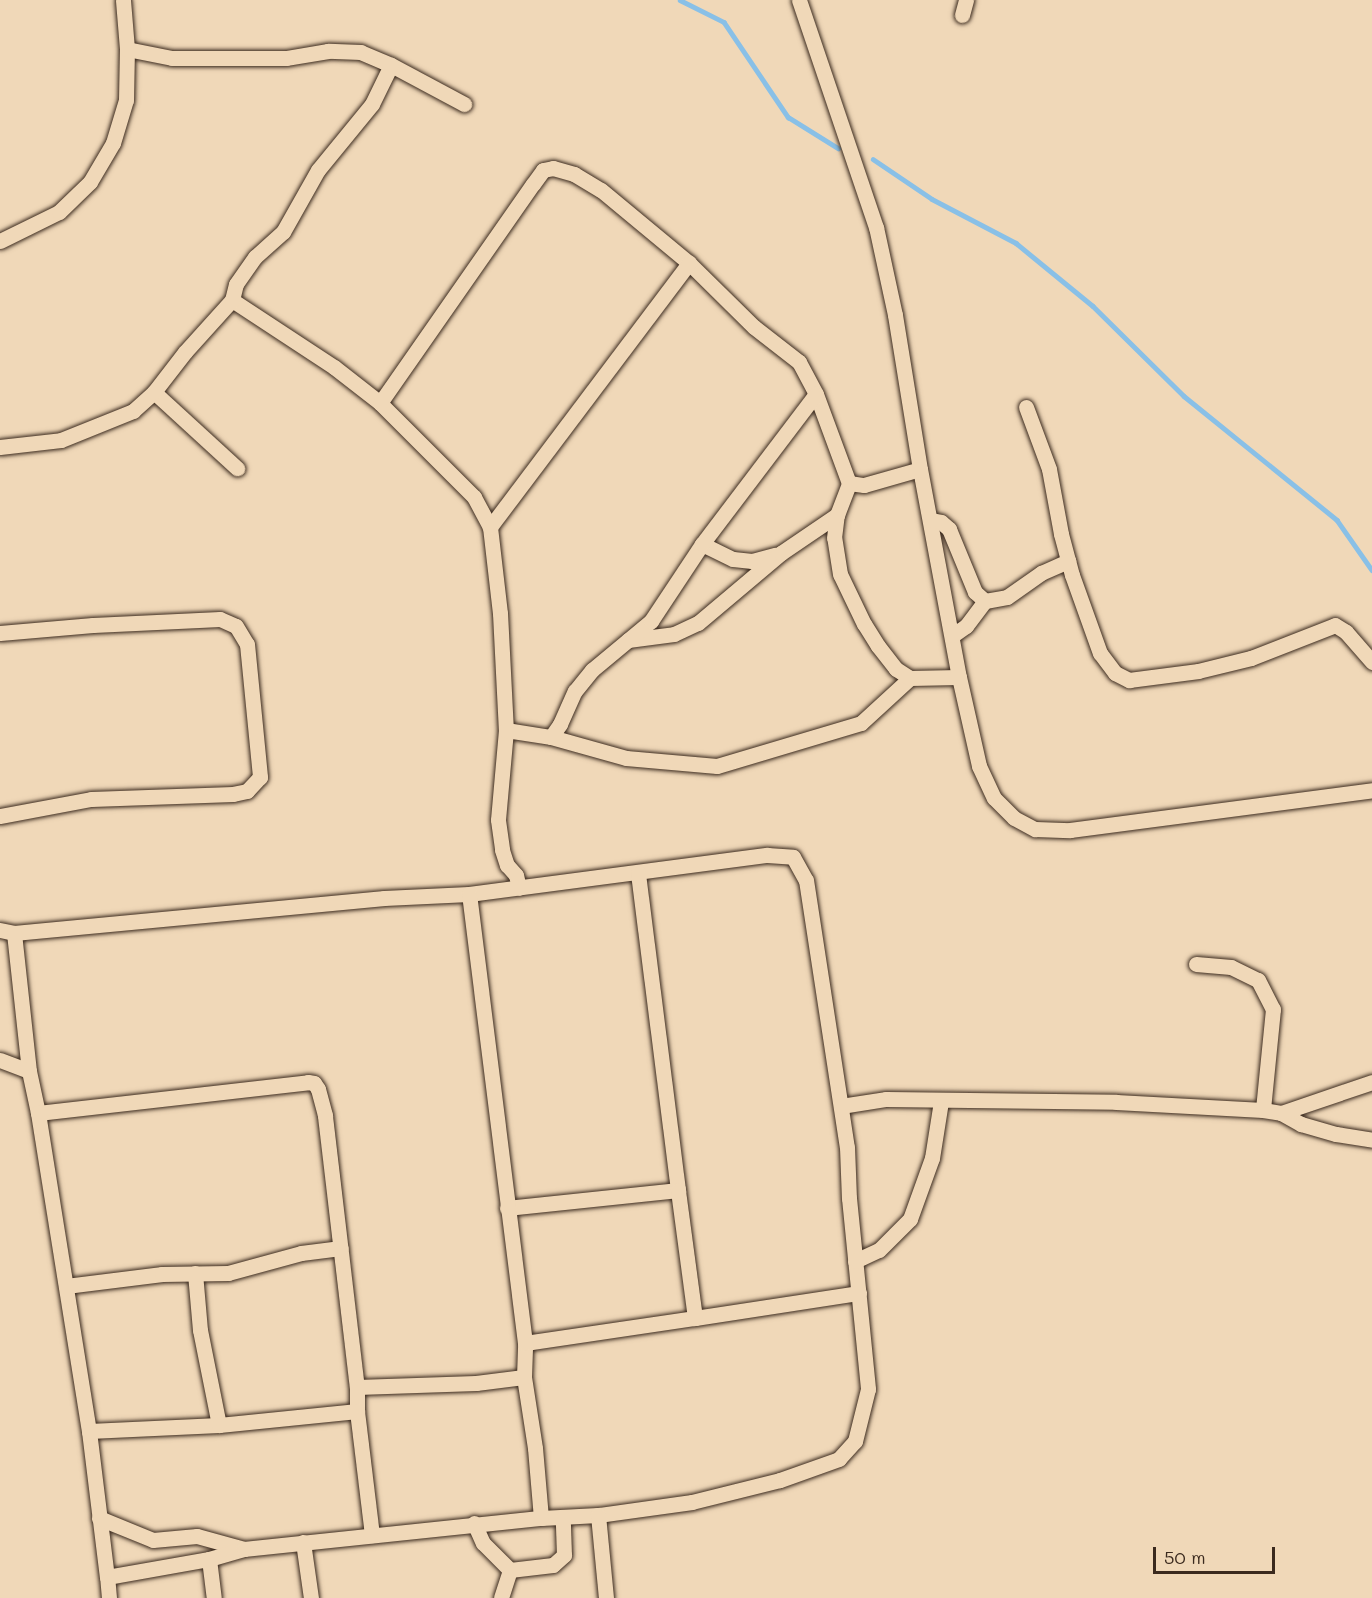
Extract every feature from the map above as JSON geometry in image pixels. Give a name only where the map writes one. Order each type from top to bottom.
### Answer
[{"type":"street","points":[[0,241],[59,212],[90,182],[113,143],[126,100],[127,49],[123,0]]},
{"type":"street","points":[[799,0],[876,227],[895,315],[920,470],[953,635],[959,677],[979,766],[994,798],[1014,818],[1035,829],[1070,830],[1335,793],[1372,790]]},
{"type":"street","points":[[127,49],[172,58],[286,58],[328,51],[361,52],[391,65],[464,104]]},
{"type":"street","points":[[0,447],[62,440],[90,430],[133,411],[154,392],[184,352],[232,300],[236,284],[255,257],[283,232],[318,170],[372,104],[391,65]]},
{"type":"street","points":[[380,403],[543,170],[554,168],[574,174],[602,190],[689,263],[754,327],[799,362],[816,394],[849,483],[837,515],[834,538],[840,574],[851,598],[878,646],[896,669],[910,678],[959,677]]},
{"type":"street","points":[[490,527],[689,263]]},
{"type":"street","points":[[232,300],[334,367],[380,403],[474,497],[490,527],[500,613],[506,730],[498,820],[507,865],[516,875],[519,888]]},
{"type":"street","points":[[154,392],[237,468]]},
{"type":"street","points":[[551,737],[560,724],[575,691],[592,670],[651,621],[702,544],[816,394]]},
{"type":"street","points":[[1026,407],[1049,469],[1068,561],[1100,653],[1115,673],[1128,680],[1198,671],[1251,658],[1335,625],[1346,632],[1372,662]]},
{"type":"street","points":[[849,483],[864,485],[920,470]]},
{"type":"street","points":[[626,640],[674,634],[698,623],[781,553],[837,515]]},
{"type":"street","points":[[931,520],[941,522],[949,530],[975,592],[986,601]]},
{"type":"street","points":[[702,544],[733,559],[752,561],[781,553]]},
{"type":"street","points":[[953,635],[966,626],[986,601],[1007,597],[1041,573],[1068,561]]},
{"type":"street","points":[[0,633],[93,625],[220,619],[236,626],[247,644],[260,777],[247,791],[233,795],[91,799],[50,809],[0,816]]},
{"type":"street","points":[[506,730],[551,737],[626,758],[717,766],[861,723],[910,678]]},
{"type":"street","points":[[107,1577],[209,1559],[244,1549],[474,1523],[598,1515],[692,1502],[780,1480],[839,1459],[855,1441],[868,1389],[841,1106],[806,880],[793,857],[767,855],[638,874],[469,894],[384,898],[7,932],[89,1431],[109,1598]]},
{"type":"street","points":[[638,874],[695,1318]]},
{"type":"street","points":[[469,894],[525,1343],[524,1377],[535,1448],[541,1518]]},
{"type":"street","points":[[1197,964],[1231,967],[1258,980],[1273,1009],[1263,1110]]},
{"type":"street","points":[[0,1060],[29,1071]]},
{"type":"street","points":[[1281,1113],[1372,1082]]},
{"type":"street","points":[[38,1113],[314,1083],[326,1116],[372,1535]]},
{"type":"street","points":[[841,1106],[886,1098],[941,1101],[1116,1102],[1263,1110],[1281,1113],[1300,1124],[1336,1134],[1372,1140]]},
{"type":"street","points":[[855,1261],[879,1250],[910,1219],[932,1158],[941,1101]]},
{"type":"street","points":[[507,1208],[678,1190]]},
{"type":"street","points":[[66,1286],[162,1274],[228,1273],[302,1253],[341,1248]]},
{"type":"street","points":[[195,1273],[200,1330],[219,1425]]},
{"type":"street","points":[[525,1343],[859,1293]]},
{"type":"street","points":[[357,1387],[476,1383],[524,1377]]},
{"type":"street","points":[[89,1431],[219,1425],[357,1411]]},
{"type":"street","points":[[598,1515],[606,1598]]},
{"type":"street","points":[[510,1570],[553,1565],[564,1555],[563,1517]]},
{"type":"street","points":[[99,1518],[153,1540],[197,1536],[244,1549]]},
{"type":"street","points":[[474,1523],[483,1543],[510,1570]]},
{"type":"street","points":[[303,1542],[311,1598]]},
{"type":"street","points":[[209,1559],[214,1598]]},
{"type":"street","points":[[501,1598],[510,1570]]},
{"type":"waterway","points":[[680,0],[724,22],[788,117],[838,148]]},
{"type":"waterway","points":[[873,159],[932,199],[1016,243],[1093,306],[1184,396],[1337,520],[1372,570]]}]
